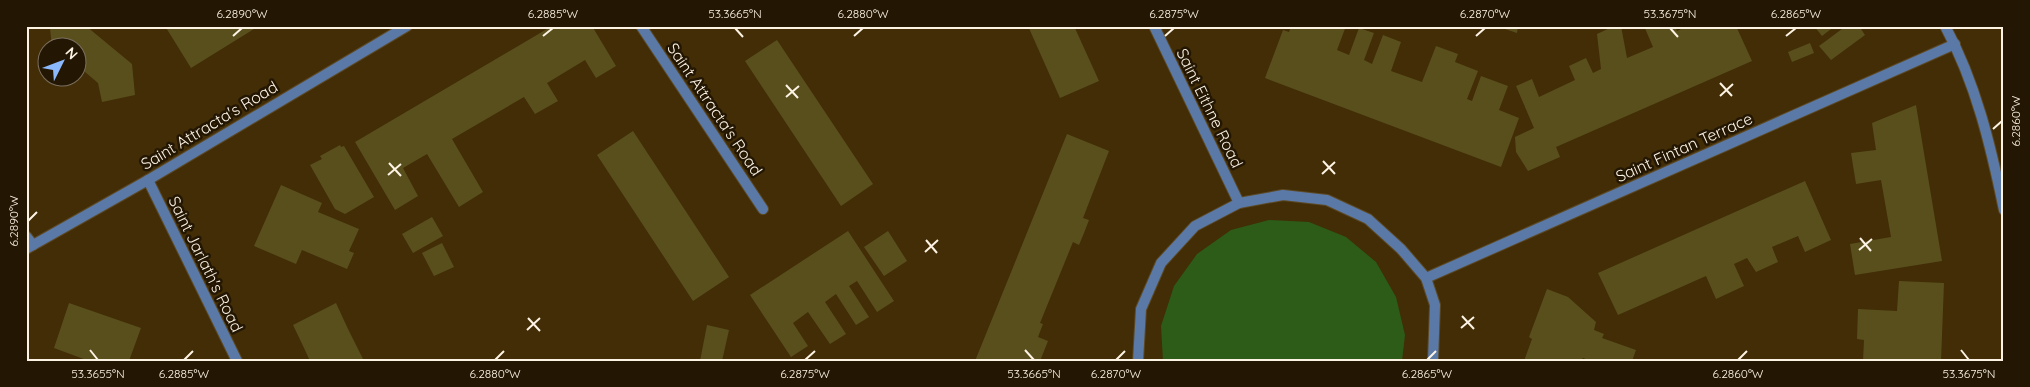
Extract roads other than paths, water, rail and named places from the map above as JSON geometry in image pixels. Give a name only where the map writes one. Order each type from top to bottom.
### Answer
[{"type":"street","name":"Saint Attracta's Road","points":[[29,247],[148,180],[407,26]]},
{"type":"street","name":"Saint Attracta's Road","points":[[641,26],[763,209]]},
{"type":"street","name":"Saint Eithne Road","points":[[1154,26],[1238,203]]},
{"type":"street","points":[[1945,26],[1955,44],[1977,99],[1996,169],[2004,210]]},
{"type":"street","name":"Saint Fintan Terrace","points":[[1426,278],[1955,44]]},
{"type":"street","name":"Saint Jarlath's Road","points":[[148,180],[237,361]]},
{"type":"street","points":[[1138,361],[1141,308],[1161,263],[1195,226],[1238,203],[1283,195],[1327,200],[1368,219],[1401,249],[1426,278],[1435,305],[1433,361]]},
{"type":"street","points":[[26,236],[29,247]]}]
